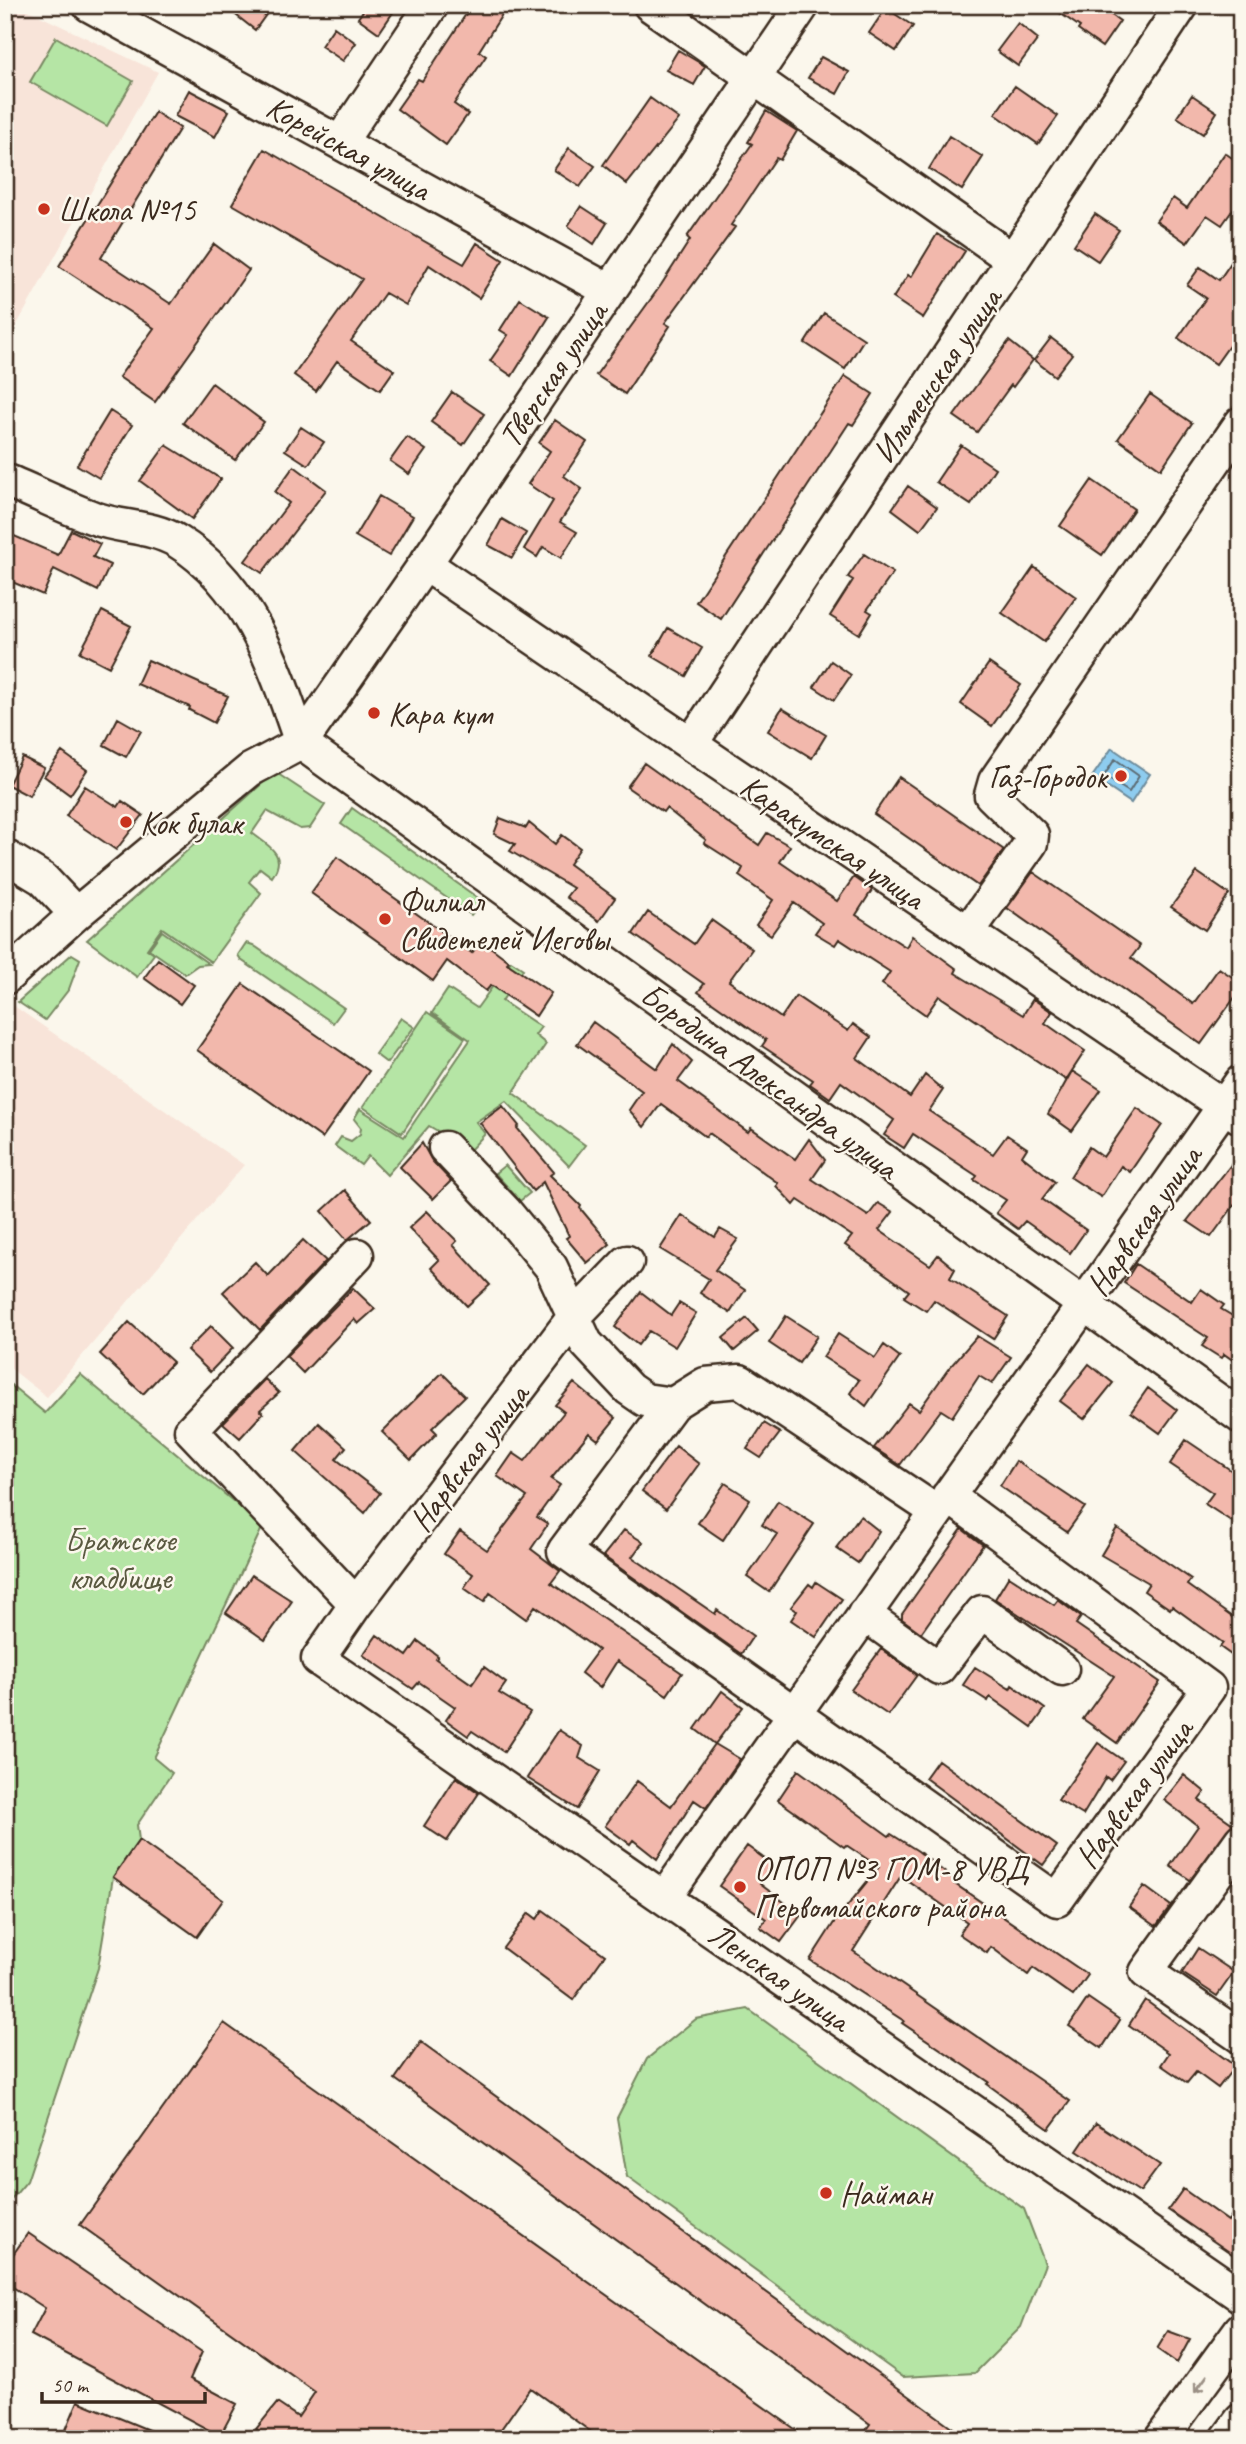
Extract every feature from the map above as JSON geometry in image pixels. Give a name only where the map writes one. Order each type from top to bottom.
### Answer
[{"type":"street","name":"Корейская улица","points":[[89,5],[608,290]]},
{"type":"street","points":[[341,141],[432,5]]},
{"type":"street","points":[[650,5],[1013,260]]},
{"type":"street","name":"Тверская улица","points":[[301,743],[803,5]]},
{"type":"street","name":"Ильменская улица","points":[[691,744],[1182,5]]},
{"type":"street","points":[[968,932],[1031,843],[1032,835],[991,795],[995,781],[1241,423]]},
{"type":"street","points":[[5,480],[96,519],[147,529],[166,537],[207,563],[237,596],[262,640],[301,743],[250,770],[76,914],[5,978]]},
{"type":"street","name":"Каракумская улица","points":[[425,564],[968,932],[1235,1102]]},
{"type":"street","name":"Бородина Александра улица","points":[[301,743],[1241,1417]]},
{"type":"street","points":[[5,856],[43,880],[76,914]]},
{"type":"street","name":"Нарвская улица","points":[[665,1896],[1083,1305],[1235,1102]]},
{"type":"street","points":[[445,1148],[531,1240],[551,1267],[586,1343],[628,1390],[645,1401],[673,1404]]},
{"type":"street","points":[[356,1604],[191,1430],[357,1255]]},
{"type":"street","name":"Нарвская улица","points":[[318,1659],[356,1604],[574,1317],[626,1262]]},
{"type":"street","name":"Нарвская улица","points":[[740,1381],[942,1504],[1209,1688],[1057,1900],[565,1551],[673,1404],[705,1384],[740,1381]]},
{"type":"street","points":[[864,1614],[939,1668],[982,1612],[1062,1669]]},
{"type":"street","name":"Ленская улица","points":[[318,1659],[1241,2295]]},
{"type":"street","points":[[1241,1839],[1146,1972],[1241,2036]]},
{"type":"street","points":[[1161,2439],[1241,2329]]},
{"type":"street","points":[[1227,2439],[1241,2420]]},
{"type":"shaded area","name":"Школа №15","points":[[5,5],[17,5],[158,72],[5,346]]},
{"type":"shaded area","points":[[14,1006],[244,1165],[47,1397],[5,1364],[5,1011]]},
{"type":"green space","points":[[56,37],[133,81],[107,126],[30,82]]},
{"type":"green space","points":[[275,772],[325,805],[310,828],[300,829],[267,811],[252,833],[274,852],[278,863],[276,869],[272,877],[260,868],[249,882],[261,893],[211,962],[162,928],[147,949],[154,954],[137,977],[87,940]]},
{"type":"green space","points":[[352,808],[482,901],[471,915],[341,824]]},
{"type":"green space","points":[[162,931],[209,964],[198,965],[185,974],[149,949]]},
{"type":"green space","points":[[246,943],[253,945],[344,1008],[333,1023],[241,960],[238,955]]},
{"type":"green space","points":[[72,954],[80,959],[69,989],[45,1020],[18,1002]]},
{"type":"green space","points":[[511,961],[523,969],[502,1001],[541,1027],[535,1035],[546,1044],[513,1093],[585,1145],[569,1166],[506,1101],[476,1122],[485,1134],[470,1150],[429,1126],[387,1175],[368,1156],[361,1165],[335,1146],[341,1137],[351,1141],[360,1134],[361,1128],[354,1119],[360,1109],[404,1137],[470,1040],[432,1013],[448,989],[477,1008]]},
{"type":"green space","points":[[427,1012],[465,1038],[402,1133],[363,1107]]},
{"type":"green space","points":[[401,1018],[414,1027],[387,1063],[375,1054]]},
{"type":"green space","points":[[505,1165],[530,1193],[520,1201],[495,1173]]},
{"type":"green space","name":"Братское кладбище","points":[[80,1374],[263,1526],[154,1758],[172,1773],[137,1825],[139,1840],[113,1877],[98,1968],[27,2181],[5,2207],[5,1380],[45,1413]]},
{"type":"green space","name":"Найман","points":[[748,2009],[1024,2209],[1045,2264],[1021,2327],[975,2373],[903,2377],[627,2177],[617,2118],[647,2059],[696,2019]]},
{"type":"water","name":"Газ-Городок","points":[[1112,748],[1150,774],[1131,803],[1092,777]]},
{"type":"building","points":[[223,5],[273,5],[255,30]]},
{"type":"building","points":[[367,5],[398,5],[379,33],[358,18]]},
{"type":"building","points":[[472,5],[508,5],[479,51],[486,56],[454,104],[468,114],[446,145],[397,109],[418,79],[422,81]]},
{"type":"building","points":[[1048,5],[1097,5],[1120,21],[1102,47],[1078,30],[1080,27]]},
{"type":"building","points":[[886,8],[913,26],[896,51],[869,33]]},
{"type":"building","points":[[1018,23],[1038,39],[1018,66],[997,51]]},
{"type":"building","points":[[334,27],[356,43],[343,61],[321,46]]},
{"type":"building","points":[[678,50],[705,66],[694,85],[666,70]]},
{"type":"building","points":[[821,57],[849,72],[837,94],[808,78]]},
{"type":"building","points":[[1015,86],[1058,116],[1038,144],[995,114]]},
{"type":"building","points":[[189,90],[229,111],[215,137],[175,116]]},
{"type":"building","points":[[1192,95],[1217,112],[1203,134],[1177,117]]},
{"type":"building","points":[[650,98],[679,119],[627,184],[603,165]]},
{"type":"building","points":[[766,111],[797,131],[780,160],[776,158],[731,225],[735,227],[665,323],[670,326],[625,394],[596,375],[661,285],[690,240],[687,237],[752,144],[748,142]]},
{"type":"building","points":[[155,112],[180,128],[101,258],[171,304],[214,244],[249,270],[155,402],[119,377],[154,328],[59,266]]},
{"type":"building","points":[[949,136],[983,157],[962,190],[929,169]]},
{"type":"building","points":[[569,148],[595,166],[580,187],[554,170]]},
{"type":"building","points":[[264,149],[464,264],[477,243],[503,260],[479,298],[429,265],[406,305],[385,293],[351,341],[394,370],[380,390],[337,361],[316,391],[294,375],[362,279],[232,204]]},
{"type":"building","points":[[1225,153],[1241,164],[1241,198],[1222,225],[1207,215],[1187,243],[1156,221],[1173,198],[1187,208]]},
{"type":"building","points":[[581,206],[607,223],[594,244],[568,226]]},
{"type":"building","points":[[1095,214],[1119,230],[1098,261],[1074,245]]},
{"type":"building","points":[[937,234],[965,251],[923,318],[893,298],[908,275],[911,277]]},
{"type":"building","points":[[1241,248],[1241,329],[1216,364],[1178,338],[1206,298],[1187,285],[1200,267],[1219,280]]},
{"type":"building","points":[[520,299],[549,317],[512,376],[490,361],[508,335],[500,330]]},
{"type":"building","points":[[824,313],[864,339],[845,369],[805,343]]},
{"type":"building","points":[[1051,338],[1072,354],[1055,376],[1034,360]]},
{"type":"building","points":[[1009,341],[1033,360],[977,432],[954,416]]},
{"type":"building","points":[[845,376],[873,394],[853,425],[849,423],[721,619],[696,602]]},
{"type":"building","points":[[212,383],[264,422],[235,460],[183,423]]},
{"type":"building","points":[[452,392],[484,414],[463,445],[431,422]]},
{"type":"building","points":[[1150,394],[1192,423],[1161,469],[1118,439]]},
{"type":"building","points":[[110,411],[132,425],[99,478],[77,465]]},
{"type":"building","points":[[555,420],[587,442],[564,476],[582,489],[560,522],[577,532],[561,558],[543,547],[537,557],[524,549],[553,501],[528,484],[550,451],[539,443]]},
{"type":"building","points":[[301,427],[324,442],[308,465],[285,450]]},
{"type":"building","points":[[407,437],[426,450],[409,474],[390,461]]},
{"type":"building","points":[[166,445],[221,479],[192,519],[140,481]]},
{"type":"building","points":[[961,445],[995,468],[971,505],[936,482]]},
{"type":"building","points":[[294,466],[326,490],[262,573],[245,561],[289,503],[275,492]]},
{"type":"building","points":[[1092,480],[1134,509],[1102,555],[1060,526]]},
{"type":"building","points":[[908,486],[937,507],[920,530],[892,509]]},
{"type":"building","points":[[379,496],[413,516],[389,556],[355,536]]},
{"type":"building","points":[[502,519],[526,533],[512,558],[488,545]]},
{"type":"building","points":[[71,530],[100,544],[93,557],[110,565],[98,591],[54,569],[43,595],[5,579],[5,532],[58,555]]},
{"type":"building","points":[[864,554],[893,573],[867,610],[872,613],[859,634],[830,616],[853,580],[848,577]]},
{"type":"building","points":[[1034,567],[1076,597],[1044,642],[1002,613]]},
{"type":"building","points":[[102,611],[131,626],[109,667],[80,652]]},
{"type":"building","points":[[668,628],[702,648],[686,676],[652,656]]},
{"type":"building","points":[[148,660],[228,696],[214,723],[189,710],[190,707],[137,684]]},
{"type":"building","points":[[831,661],[851,675],[834,700],[814,687]]},
{"type":"building","points":[[989,663],[1021,685],[992,726],[961,704]]},
{"type":"building","points":[[782,708],[826,735],[812,758],[768,731]]},
{"type":"building","points":[[118,718],[141,731],[126,757],[104,745]]},
{"type":"building","points":[[62,752],[87,770],[70,795],[44,776]]},
{"type":"building","points":[[22,757],[44,768],[29,796],[8,785]]},
{"type":"building","points":[[644,763],[759,845],[767,833],[790,846],[780,862],[837,901],[854,877],[872,890],[856,915],[906,947],[912,936],[957,969],[955,973],[1023,1015],[1033,999],[1052,1012],[1045,1023],[1085,1051],[1066,1080],[939,996],[926,1015],[882,984],[890,972],[839,939],[835,945],[815,933],[822,923],[794,903],[771,935],[756,925],[773,900],[739,876],[743,868],[704,843],[706,840],[666,808],[663,812],[627,787]]},
{"type":"building","points":[[899,777],[1004,850],[978,886],[874,814]]},
{"type":"building","points":[[85,786],[118,807],[122,801],[143,815],[116,850],[66,816]]},
{"type":"building","points":[[500,818],[526,828],[529,823],[555,844],[562,835],[580,848],[569,864],[615,898],[599,921],[566,897],[573,888],[510,851],[515,844],[494,834]]},
{"type":"building","name":"Филиал Свидетелей Иеговы","points":[[337,857],[472,953],[481,940],[509,961],[507,963],[551,993],[536,1016],[491,985],[486,991],[447,961],[433,981],[311,893]]},
{"type":"building","points":[[1033,872],[1140,946],[1131,958],[1193,1004],[1219,968],[1241,983],[1241,989],[1201,1044],[1007,908]]},
{"type":"building","points":[[1197,872],[1229,894],[1205,930],[1171,907]]},
{"type":"building","points":[[648,912],[694,944],[711,920],[752,949],[729,981],[781,1018],[796,996],[848,1031],[853,1024],[871,1037],[857,1058],[910,1097],[925,1075],[943,1090],[929,1111],[993,1154],[1007,1135],[1027,1148],[1022,1156],[1055,1182],[1042,1199],[1086,1230],[1070,1253],[1025,1221],[1018,1229],[996,1213],[1006,1200],[974,1180],[977,1176],[913,1134],[904,1148],[884,1135],[894,1120],[841,1082],[830,1098],[810,1084],[813,1080],[762,1046],[766,1040],[698,992],[704,984],[633,934]]},
{"type":"building","points":[[158,959],[194,985],[180,1004],[144,978]]},
{"type":"building","points":[[243,984],[369,1071],[322,1138],[197,1050]]},
{"type":"building","points":[[593,1022],[657,1069],[673,1044],[692,1062],[678,1081],[748,1132],[751,1128],[795,1159],[809,1139],[825,1160],[812,1179],[868,1216],[878,1203],[893,1212],[879,1230],[930,1265],[938,1255],[955,1269],[950,1278],[1008,1316],[993,1339],[934,1300],[926,1311],[904,1297],[909,1291],[845,1245],[852,1236],[798,1200],[794,1205],[776,1186],[778,1183],[709,1133],[706,1137],[661,1104],[644,1127],[629,1110],[642,1091],[577,1044]]},
{"type":"building","points":[[1072,1071],[1101,1090],[1072,1131],[1048,1114]]},
{"type":"building","points":[[503,1106],[519,1126],[517,1128],[554,1172],[550,1175],[581,1206],[610,1244],[587,1263],[566,1238],[569,1236],[543,1182],[533,1191],[480,1123]]},
{"type":"building","points":[[1137,1108],[1162,1125],[1130,1172],[1121,1166],[1101,1197],[1070,1177],[1089,1147],[1103,1157]]},
{"type":"building","points":[[422,1143],[432,1161],[451,1181],[433,1199],[400,1167]]},
{"type":"building","points":[[1241,1152],[1241,1196],[1211,1237],[1187,1221]]},
{"type":"building","points":[[345,1190],[371,1220],[347,1240],[322,1211]]},
{"type":"building","points":[[427,1211],[457,1241],[453,1245],[490,1285],[467,1306],[431,1268],[439,1260],[409,1228]]},
{"type":"building","points":[[682,1215],[715,1237],[720,1229],[738,1239],[715,1270],[745,1290],[730,1313],[700,1293],[709,1279],[660,1249]]},
{"type":"building","points":[[303,1240],[326,1261],[260,1330],[223,1292],[255,1262],[268,1276]]},
{"type":"building","points":[[1136,1264],[1192,1302],[1201,1289],[1224,1305],[1221,1309],[1241,1321],[1241,1366],[1224,1354],[1221,1358],[1202,1346],[1208,1338],[1124,1283]]},
{"type":"building","points":[[353,1288],[375,1309],[358,1324],[354,1319],[303,1373],[286,1356]]},
{"type":"building","points":[[641,1292],[671,1315],[679,1303],[696,1313],[675,1347],[649,1331],[638,1345],[615,1327]]},
{"type":"building","points":[[786,1316],[817,1336],[799,1363],[769,1343]]},
{"type":"building","points":[[747,1318],[758,1331],[734,1351],[723,1338]]},
{"type":"building","points":[[129,1322],[173,1362],[143,1394],[100,1354]]},
{"type":"building","points":[[211,1326],[233,1348],[210,1372],[187,1350]]},
{"type":"building","points":[[838,1334],[875,1358],[884,1345],[900,1357],[866,1406],[850,1393],[859,1380],[823,1357]]},
{"type":"building","points":[[977,1336],[1011,1357],[992,1384],[979,1376],[952,1417],[941,1410],[900,1465],[874,1448],[909,1403],[919,1410],[949,1368]]},
{"type":"building","points":[[1089,1364],[1113,1383],[1084,1419],[1060,1401]]},
{"type":"building","points":[[442,1373],[465,1396],[432,1428],[437,1433],[411,1460],[382,1432]]},
{"type":"building","points":[[265,1379],[279,1393],[260,1410],[263,1413],[240,1438],[223,1423]]},
{"type":"building","points":[[574,1383],[616,1418],[598,1440],[589,1433],[551,1479],[560,1485],[537,1517],[548,1524],[531,1549],[560,1571],[551,1583],[682,1673],[667,1695],[617,1661],[600,1688],[581,1673],[598,1650],[535,1606],[526,1619],[490,1593],[484,1602],[464,1588],[473,1574],[444,1554],[460,1531],[487,1550],[527,1497],[497,1476],[513,1453],[525,1461],[564,1412],[555,1405]]},
{"type":"building","points":[[1148,1388],[1177,1410],[1160,1433],[1131,1412]]},
{"type":"building","points":[[319,1423],[346,1447],[336,1459],[380,1493],[365,1513],[295,1451]]},
{"type":"building","points":[[764,1423],[780,1433],[761,1458],[747,1449]]},
{"type":"building","points":[[1186,1440],[1241,1477],[1241,1513],[1234,1523],[1205,1504],[1213,1493],[1170,1464]]},
{"type":"building","points":[[676,1446],[699,1464],[666,1509],[642,1491]]},
{"type":"building","points":[[1016,1461],[1085,1507],[1067,1532],[1000,1486]]},
{"type":"building","points":[[725,1483],[750,1499],[723,1540],[698,1523]]},
{"type":"building","points":[[778,1501],[814,1524],[769,1592],[747,1577],[777,1534],[762,1525]]},
{"type":"building","points":[[860,1516],[879,1531],[858,1563],[836,1548]]},
{"type":"building","points":[[1117,1528],[1191,1579],[1187,1585],[1239,1622],[1241,1620],[1241,1662],[1220,1647],[1223,1643],[1172,1606],[1170,1609],[1144,1591],[1149,1583],[1101,1555]]},
{"type":"building","points":[[962,1529],[983,1545],[921,1633],[902,1619],[902,1614]]},
{"type":"building","points":[[624,1530],[643,1542],[632,1557],[715,1614],[717,1610],[753,1636],[741,1654],[603,1556]]},
{"type":"building","points":[[252,1575],[292,1601],[265,1640],[226,1613]]},
{"type":"building","points":[[1009,1576],[1054,1605],[1058,1600],[1081,1617],[1076,1624],[1160,1682],[1117,1743],[1083,1719],[1114,1676],[995,1599]]},
{"type":"building","points":[[816,1582],[842,1599],[816,1637],[791,1620],[797,1611],[791,1607],[809,1584],[813,1587]]},
{"type":"building","points":[[377,1635],[407,1656],[418,1641],[438,1656],[436,1659],[472,1684],[484,1667],[506,1683],[499,1693],[530,1712],[504,1752],[472,1731],[468,1736],[446,1720],[455,1707],[419,1682],[413,1689],[363,1655]]},
{"type":"building","points":[[881,1649],[917,1675],[888,1715],[851,1690]]},
{"type":"building","points":[[975,1667],[1010,1689],[1012,1685],[1045,1709],[1032,1727],[990,1697],[988,1701],[963,1685]]},
{"type":"building","points":[[722,1691],[743,1707],[715,1744],[695,1729]]},
{"type":"building","points":[[559,1730],[583,1746],[579,1758],[600,1771],[577,1809],[527,1778]]},
{"type":"building","points":[[1098,1743],[1124,1761],[1110,1780],[1106,1777],[1083,1815],[1058,1800]]},
{"type":"building","points":[[715,1744],[740,1759],[706,1808],[694,1800],[657,1859],[633,1840],[630,1844],[605,1826],[637,1781],[671,1806]]},
{"type":"building","points":[[938,1760],[1057,1846],[1043,1865],[925,1778]]},
{"type":"building","points":[[798,1770],[889,1836],[891,1834],[918,1851],[957,1882],[955,1884],[1088,1975],[1073,1996],[1033,1968],[1028,1975],[991,1947],[987,1953],[959,1934],[967,1922],[901,1876],[853,1951],[1070,2101],[1049,2129],[987,2084],[989,2082],[902,2023],[904,2021],[810,1960],[835,1921],[879,1867],[846,1845],[844,1847],[778,1800]]},
{"type":"building","points":[[1184,1775],[1205,1792],[1199,1800],[1233,1824],[1190,1880],[1170,1866],[1198,1826],[1164,1800]]},
{"type":"building","points":[[456,1777],[479,1793],[447,1841],[424,1826]]},
{"type":"building","points":[[139,1840],[223,1900],[197,1937],[113,1877]]},
{"type":"building","points":[[747,1846],[773,1865],[760,1884],[801,1915],[781,1942],[760,1927],[766,1919],[719,1886]]},
{"type":"building","points":[[1144,1886],[1171,1906],[1156,1926],[1129,1907]]},
{"type":"building","points":[[543,1910],[605,1955],[573,2000],[503,1948],[529,1913],[537,1919]]},
{"type":"building","points":[[1198,1948],[1234,1972],[1217,1996],[1182,1973]]},
{"type":"building","points":[[1088,1998],[1120,2020],[1102,2048],[1069,2026]]},
{"type":"building","points":[[1145,2000],[1235,2066],[1218,2088],[1196,2072],[1187,2083],[1161,2065],[1169,2053],[1129,2025]]},
{"type":"building","points":[[224,2023],[809,2439],[601,2439],[530,2388],[494,2439],[269,2439],[256,2429],[277,2403],[298,2417],[315,2392],[80,2225]]},
{"type":"building","points":[[421,2042],[968,2439],[859,2439],[870,2424],[395,2079]]},
{"type":"building","points":[[1096,2123],[1160,2165],[1140,2192],[1077,2151]]},
{"type":"building","points":[[1183,2189],[1228,2221],[1241,2201],[1241,2260],[1168,2210]]},
{"type":"building","points":[[28,2233],[202,2352],[190,2379],[237,2404],[220,2436],[31,2335],[45,2308],[5,2282],[5,2266]]},
{"type":"building","points":[[1168,2331],[1190,2339],[1177,2363],[1157,2349]]},
{"type":"building","points":[[78,2401],[168,2438],[168,2439],[62,2439]]},
{"type":"place","name":"Школа №15","points":[[44,209]]},
{"type":"place","name":"Кара кум","points":[[374,713]]},
{"type":"place","name":"Газ-Городок","points":[[1121,776]]},
{"type":"place","name":"Кок булак","points":[[126,822]]},
{"type":"place","name":"Филиал Свидетелей Иеговы","points":[[385,919]]},
{"type":"place","name":"ОПОП №3 ГОМ-8 УВД Первомайского района","points":[[740,1887]]},
{"type":"place","name":"Найман","points":[[826,2193]]}]
